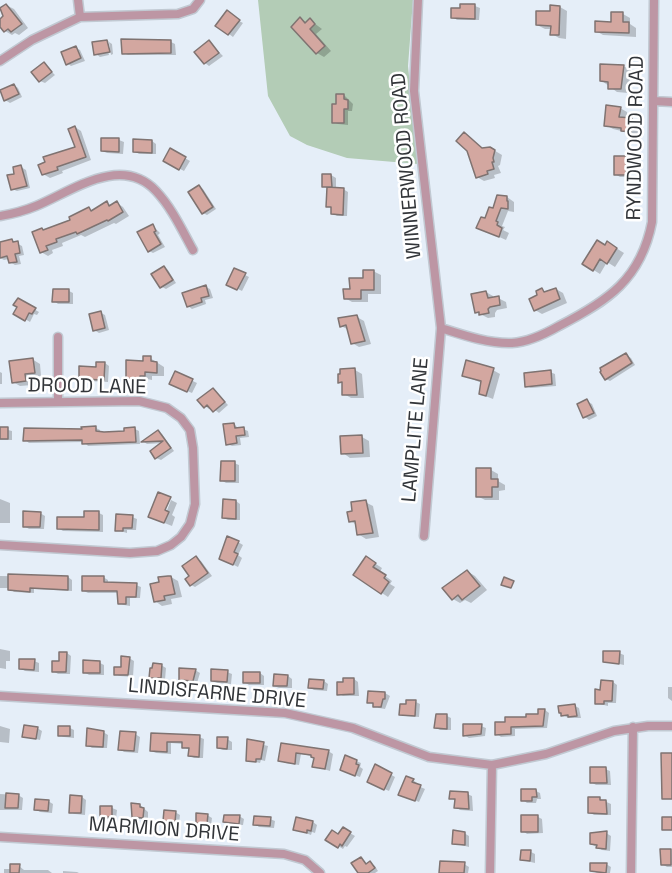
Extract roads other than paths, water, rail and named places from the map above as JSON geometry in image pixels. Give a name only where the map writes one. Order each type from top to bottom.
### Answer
[{"type":"street","points":[[78,0],[80,17]]},
{"type":"street","points":[[0,61],[32,40],[80,17],[178,14],[193,9],[200,0]]},
{"type":"street","name":"WINNERWOOD ROAD","points":[[418,0],[414,91],[441,328]]},
{"type":"street","name":"RYNDWOOD ROAD","points":[[441,328],[502,343],[526,341],[589,311],[621,286],[645,245],[652,222],[654,0]]},
{"type":"street","points":[[653,101],[672,102]]},
{"type":"street","points":[[0,216],[35,207],[101,177],[128,176],[155,190],[171,211],[193,250]]},
{"type":"street","name":"LAMPLITE LANE","points":[[424,536],[441,328]]},
{"type":"street","points":[[58,337],[58,402]]},
{"type":"street","name":"DROOD LANE","points":[[0,403],[139,401],[167,408],[181,418],[190,430],[193,448],[195,510],[190,524],[176,542],[164,549],[147,552],[0,545]]},
{"type":"street","name":"LINDISFARNE DRIVE","points":[[0,696],[285,713],[353,729],[429,757],[492,765],[546,754],[602,734],[633,727],[672,726]]},
{"type":"street","points":[[631,873],[633,727]]},
{"type":"street","points":[[490,873],[492,765]]},
{"type":"street","name":"MARMION DRIVE","points":[[0,837],[284,854],[305,860],[320,873]]}]
